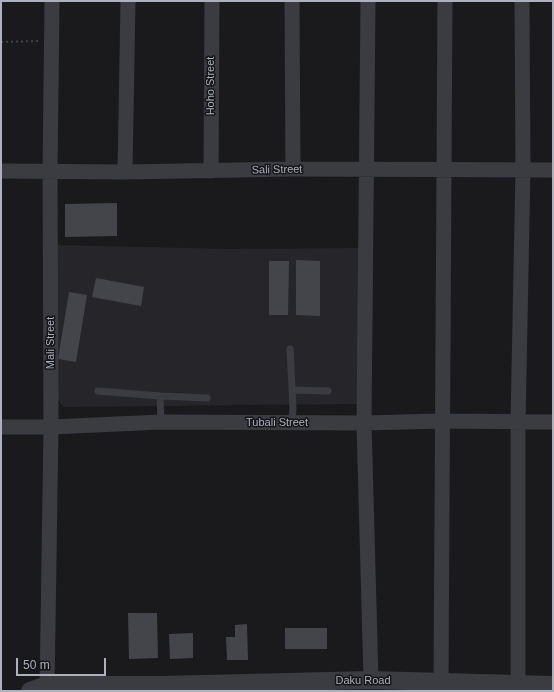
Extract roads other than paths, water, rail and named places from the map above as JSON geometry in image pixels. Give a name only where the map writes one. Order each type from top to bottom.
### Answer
[{"type":"street","name":"Mali Street","points":[[47,688],[51,427],[50,171],[52,1]]},
{"type":"street","points":[[125,172],[128,1]]},
{"type":"street","name":"Hoho Street","points":[[211,171],[212,1]]},
{"type":"street","points":[[292,1],[292,170]]},
{"type":"street","points":[[368,1],[364,423],[371,680]]},
{"type":"street","points":[[441,682],[445,1]]},
{"type":"street","points":[[518,684],[518,422],[522,170],[522,1]]},
{"type":"street","name":"Sali Street","points":[[1,170],[125,172],[292,170],[553,170]]},
{"type":"street","name":"Tubali Street","points":[[1,427],[51,427],[161,422],[553,422]]},
{"type":"street","name":"Daku Road","points":[[30,691],[47,688],[162,688],[371,680],[553,684]]},
{"type":"lane","points":[[290,349],[292,423]]},
{"type":"lane","points":[[292,390],[328,391]]},
{"type":"lane","points":[[98,391],[207,398]]},
{"type":"lane","points":[[160,396],[161,422]]}]
